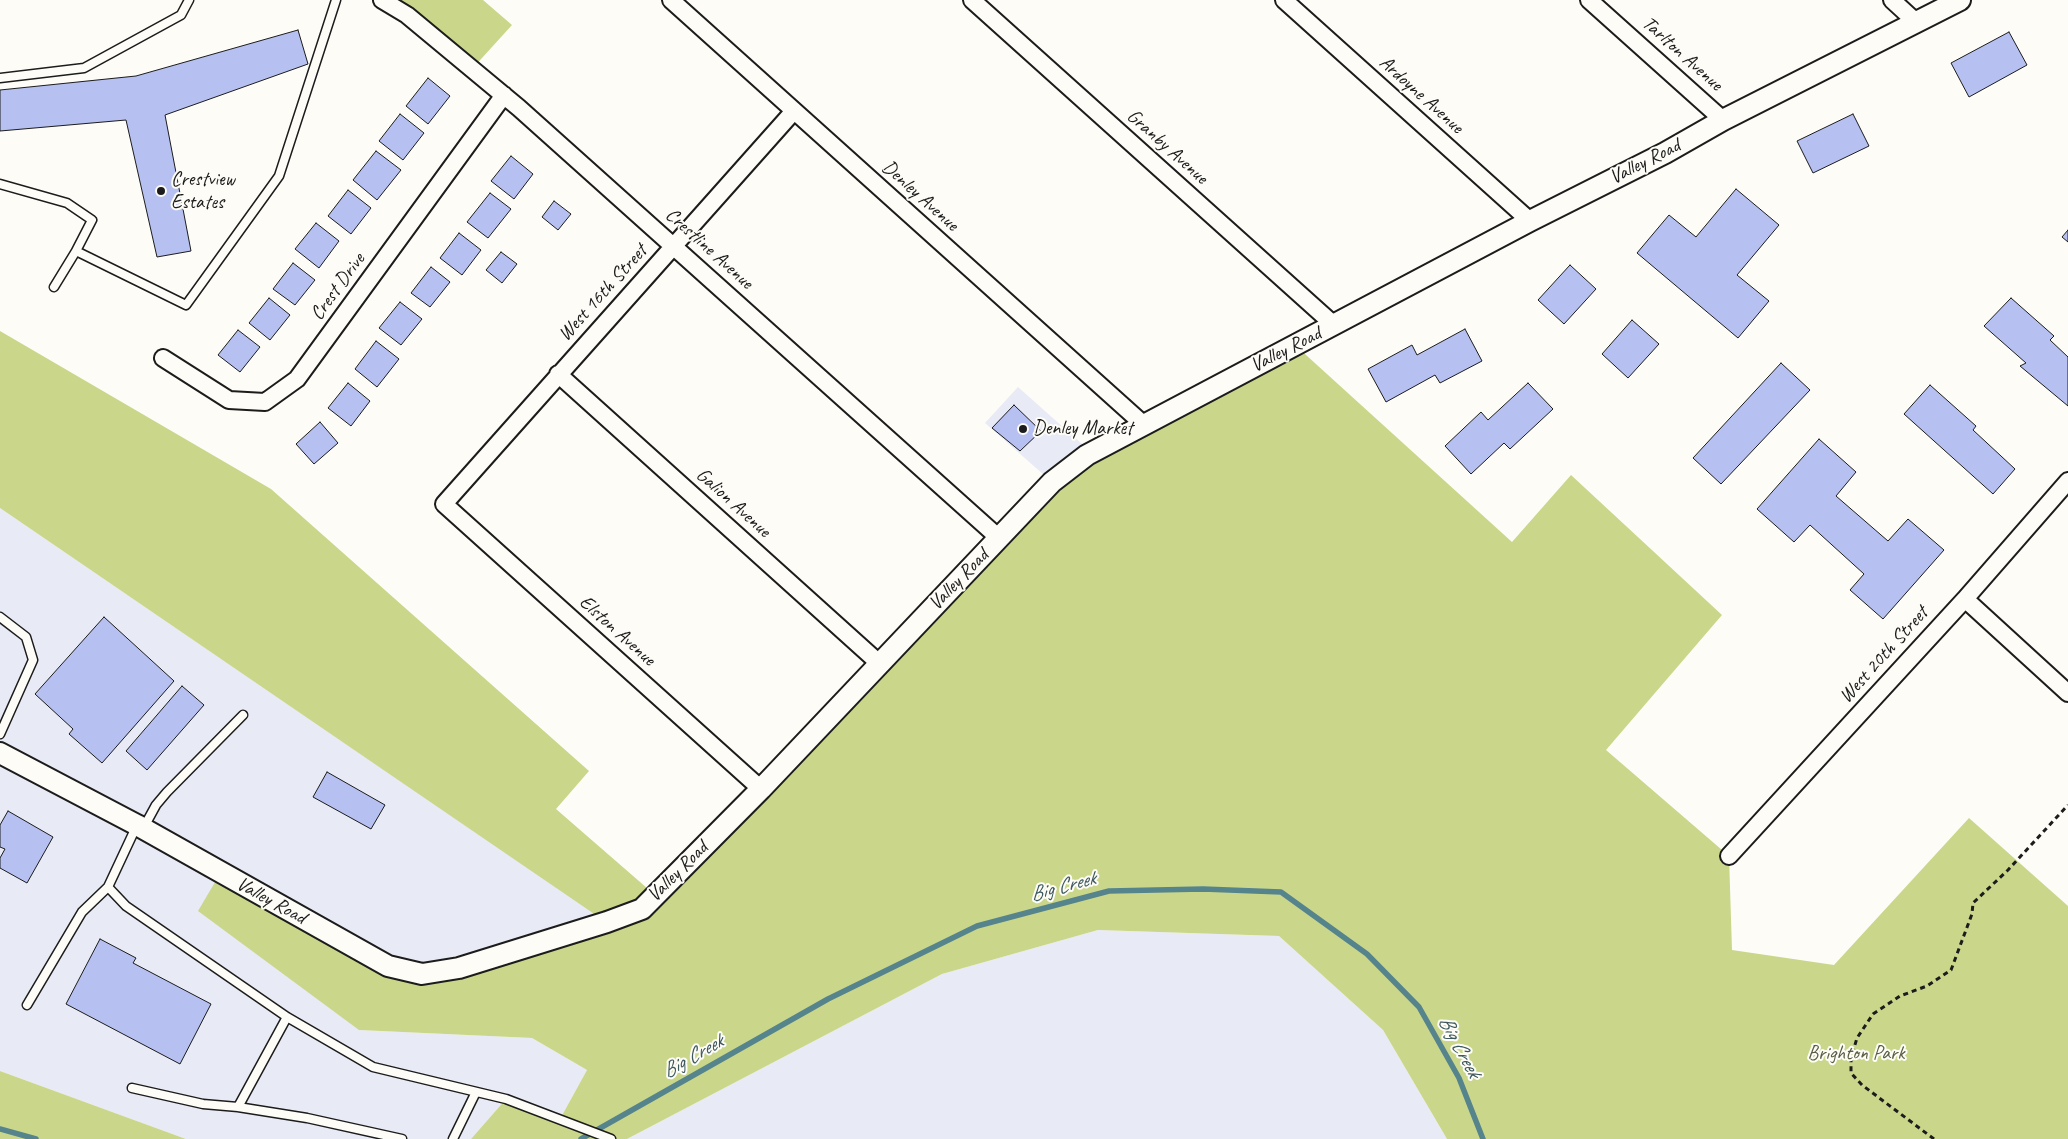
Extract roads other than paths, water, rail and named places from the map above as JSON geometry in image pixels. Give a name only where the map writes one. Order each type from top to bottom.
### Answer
[{"type":"street","name":"Crestline Avenue","points":[[382,0],[407,15],[504,95],[999,538]]},
{"type":"street","name":"Denley Avenue","points":[[670,0],[1143,424]]},
{"type":"street","name":"Granby Avenue","points":[[972,0],[1334,326]]},
{"type":"street","name":"Ardoyne Avenue","points":[[1284,0],[1530,221]]},
{"type":"street","name":"Tarlton Avenue","points":[[1589,0],[1723,120]]},
{"type":"street","points":[[1892,0],[1916,22]]},
{"type":"street","name":"Valley Road","points":[[0,753],[140,827],[388,966],[422,974],[459,968],[607,922],[642,909],[760,789],[1056,478],[1087,454],[1334,326],[1530,221],[1665,153],[1723,120],[1960,0]]},
{"type":"street","name":"Crest Drive","points":[[163,358],[229,400],[265,402],[297,380],[504,95]]},
{"type":"street","name":"West 16th Street","points":[[444,504],[793,112]]},
{"type":"street","name":"Galion Avenue","points":[[558,374],[880,664]]},
{"type":"street","name":"West 20th Street","points":[[1730,856],[1965,599],[2068,481]]},
{"type":"street","name":"Elston Avenue","points":[[444,504],[760,789]]},
{"type":"street","points":[[1965,599],[2068,693]]},
{"type":"lane","points":[[0,78],[84,68],[180,15],[189,0]]},
{"type":"lane","points":[[76,251],[186,305],[279,176],[336,0]]},
{"type":"lane","points":[[0,184],[67,203],[92,220],[54,287]]},
{"type":"lane","points":[[0,617],[26,637],[33,660],[0,734]]},
{"type":"lane","points":[[27,1005],[82,912],[108,887],[140,827],[156,805],[243,715]]},
{"type":"lane","points":[[108,887],[126,906],[287,1017],[373,1067],[506,1099],[611,1139]]},
{"type":"lane","points":[[238,1107],[287,1017]]},
{"type":"lane","points":[[132,1088],[203,1104],[238,1107],[307,1118],[402,1139]]},
{"type":"lane","points":[[453,1139],[476,1092]]},
{"type":"waterway","name":"Big Creek","points":[[581,1139],[828,999],[977,926],[1109,891],[1203,889],[1281,892],[1367,954],[1419,1007],[1459,1078],[1483,1139]]},
{"type":"waterway","name":"Big Creek","points":[[0,1129],[36,1139]]},
{"type":"place","name":"Crestview Estates","points":[[161,191]]},
{"type":"place","name":"Denley Market","points":[[1023,429]]},
{"type":"park label","name":"Brighton Park","points":[[1856,1054]]}]
